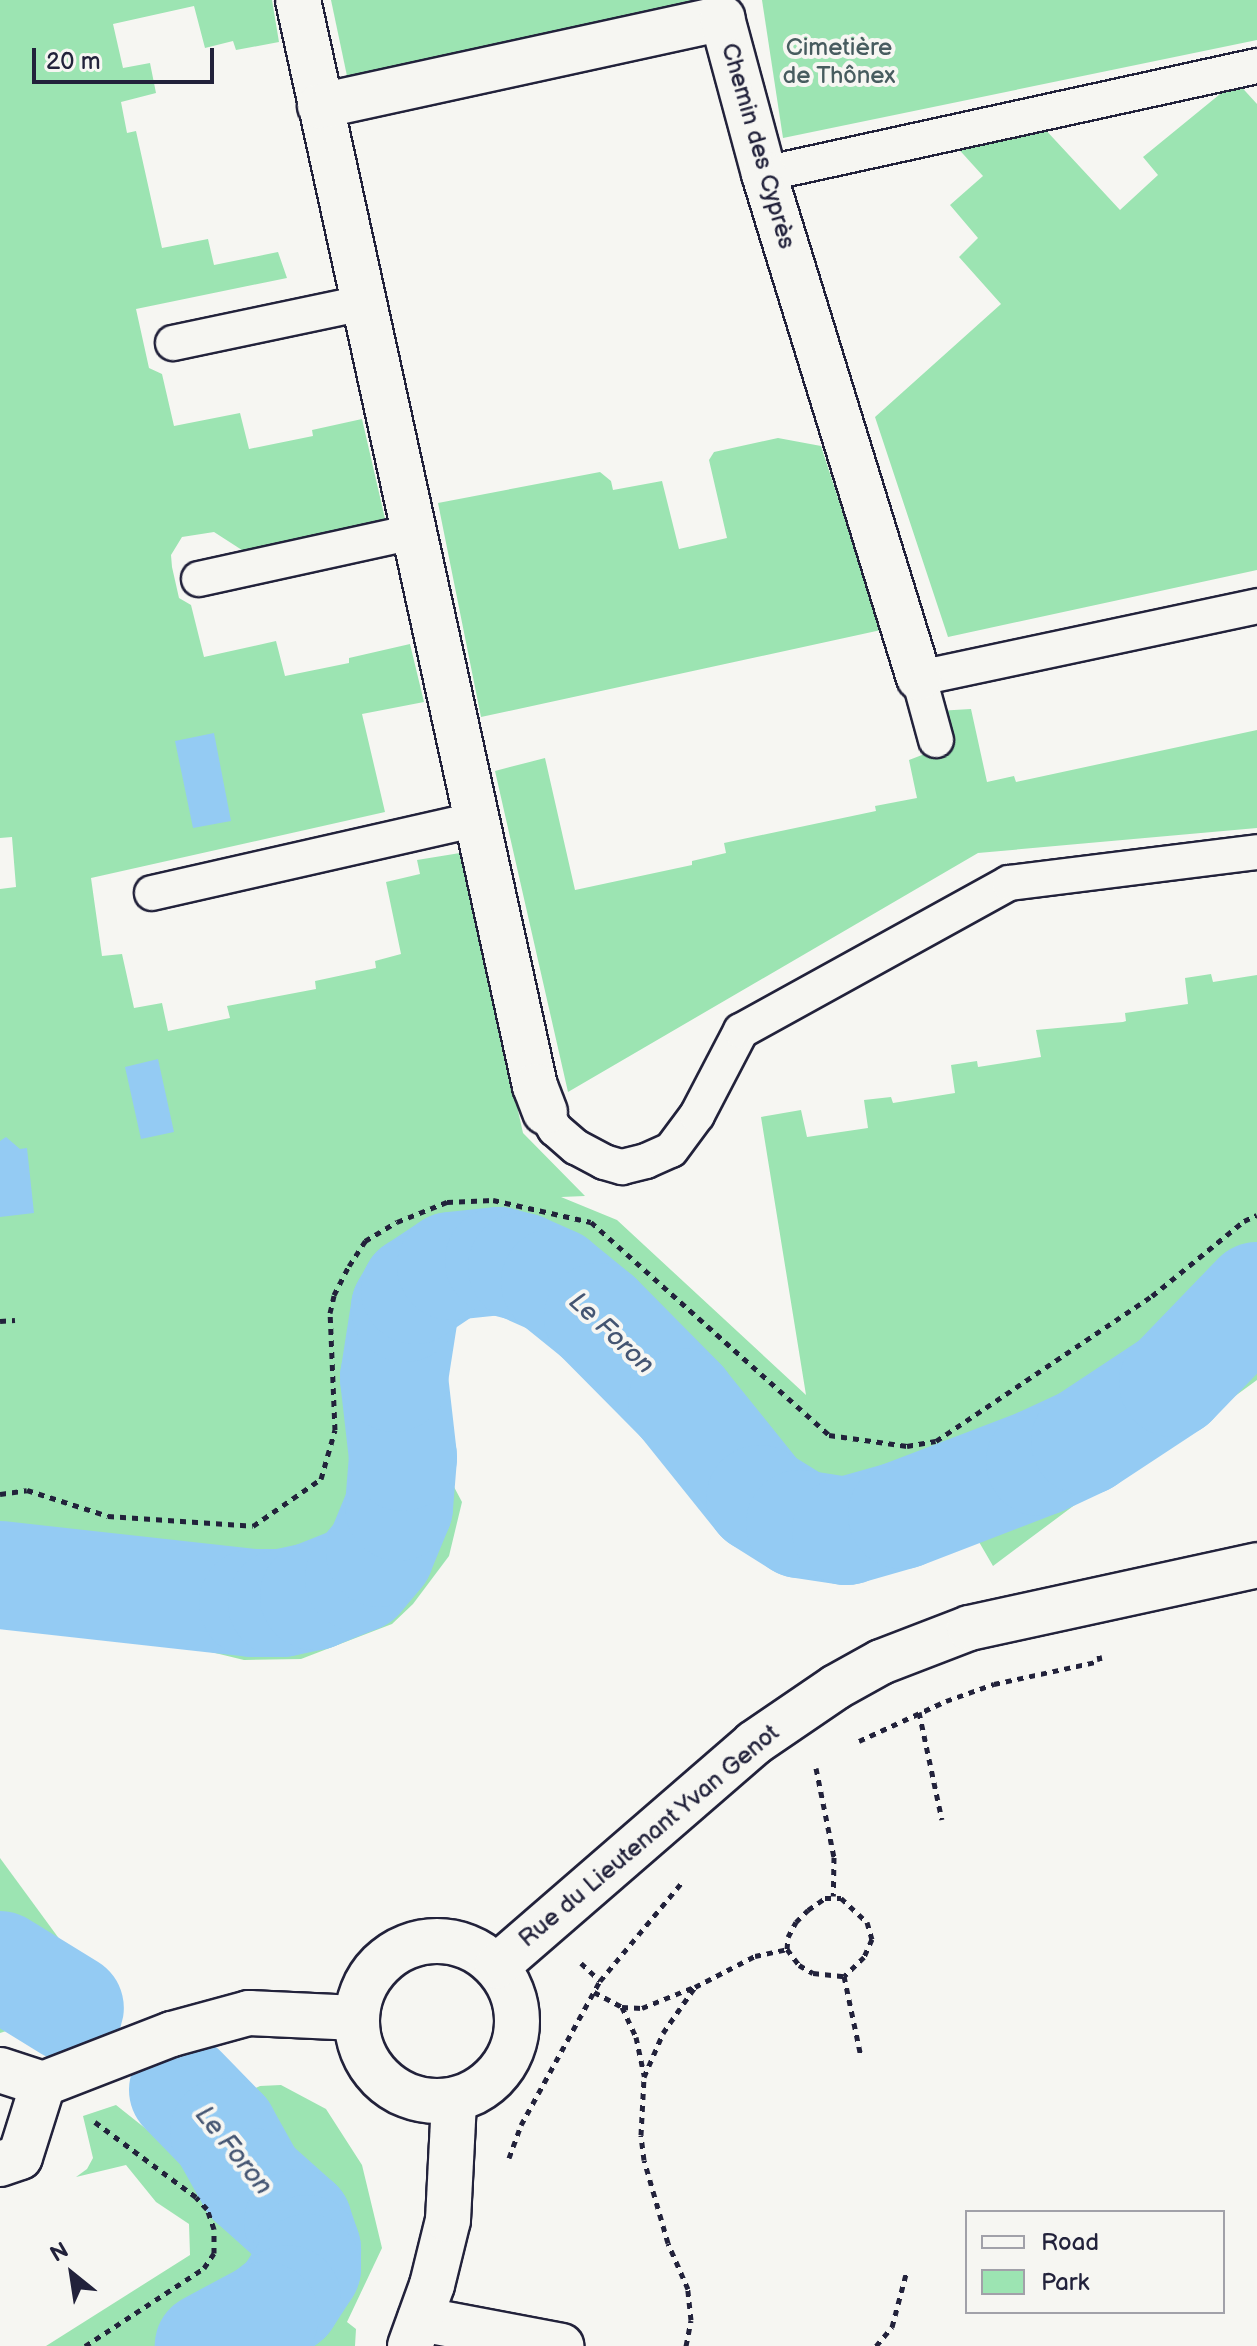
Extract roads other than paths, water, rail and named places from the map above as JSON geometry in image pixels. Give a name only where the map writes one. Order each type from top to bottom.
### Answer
[{"type":"street","points":[[298,0],[535,1086],[545,1112]]},
{"type":"street","name":"Chemin des Cyprès","points":[[320,106],[722,18],[764,174],[919,678]]},
{"type":"street","name":"Rue du Lieutenant Yvan Genot","points":[[497,1966],[727,1764],[836,1687],[920,1644],[969,1628],[1257,1565]]},
{"type":"street","name":"Rue du Lieutenant Yvan Genot","points":[[357,2018],[360,2000],[375,1969],[413,1944],[457,1943],[486,1956],[511,1987],[517,2006],[519,2020],[513,2050],[503,2068],[482,2089],[454,2100]]},
{"type":"street","points":[[0,2070],[43,2084],[219,2019],[265,2012],[357,2018],[363,2052],[389,2086],[420,2100],[454,2100],[448,2220],[415,2333],[561,2346]]},
{"type":"street","points":[[0,2164],[20,2157],[43,2084]]},
{"type":"lane","points":[[764,174],[1257,66]]},
{"type":"lane","points":[[173,343],[363,303]]},
{"type":"lane","points":[[199,579],[413,532]]},
{"type":"lane","points":[[936,740],[919,678],[1257,606]]},
{"type":"lane","points":[[152,893],[477,819]]},
{"type":"lane","points":[[545,1112],[555,1129],[576,1147],[604,1162],[622,1167],[646,1161],[671,1150],[697,1115],[741,1031],[1009,883],[1257,852]]},
{"type":"water","points":[[214,733],[231,821],[193,828],[175,741]]},
{"type":"water","points":[[158,1059],[174,1132],[141,1139],[125,1067]]},
{"type":"water","points":[[6,1137],[20,1149],[27,1148],[34,1213],[0,1217],[0,1141]]},
{"type":"waterway","name":"Le Foron","points":[[0,1575],[253,1603],[282,1603],[314,1596],[359,1578],[380,1553],[399,1507],[403,1457],[394,1378],[405,1308],[415,1290],[451,1266],[499,1261],[522,1267],[555,1282],[598,1317],[682,1402],[760,1499],[800,1524],[846,1531],[902,1515],[1040,1462],[1085,1441],[1173,1383],[1257,1296]]},
{"type":"waterway","name":"Le Foron","points":[[0,1965],[70,2008]]},
{"type":"waterway","name":"Le Foron","points":[[183,2090],[224,2132],[252,2182],[298,2223],[307,2249],[307,2268],[287,2299],[265,2316],[209,2346]]},
{"type":"park label","name":"Cimetière de Thônex","points":[[839,62]]}]
